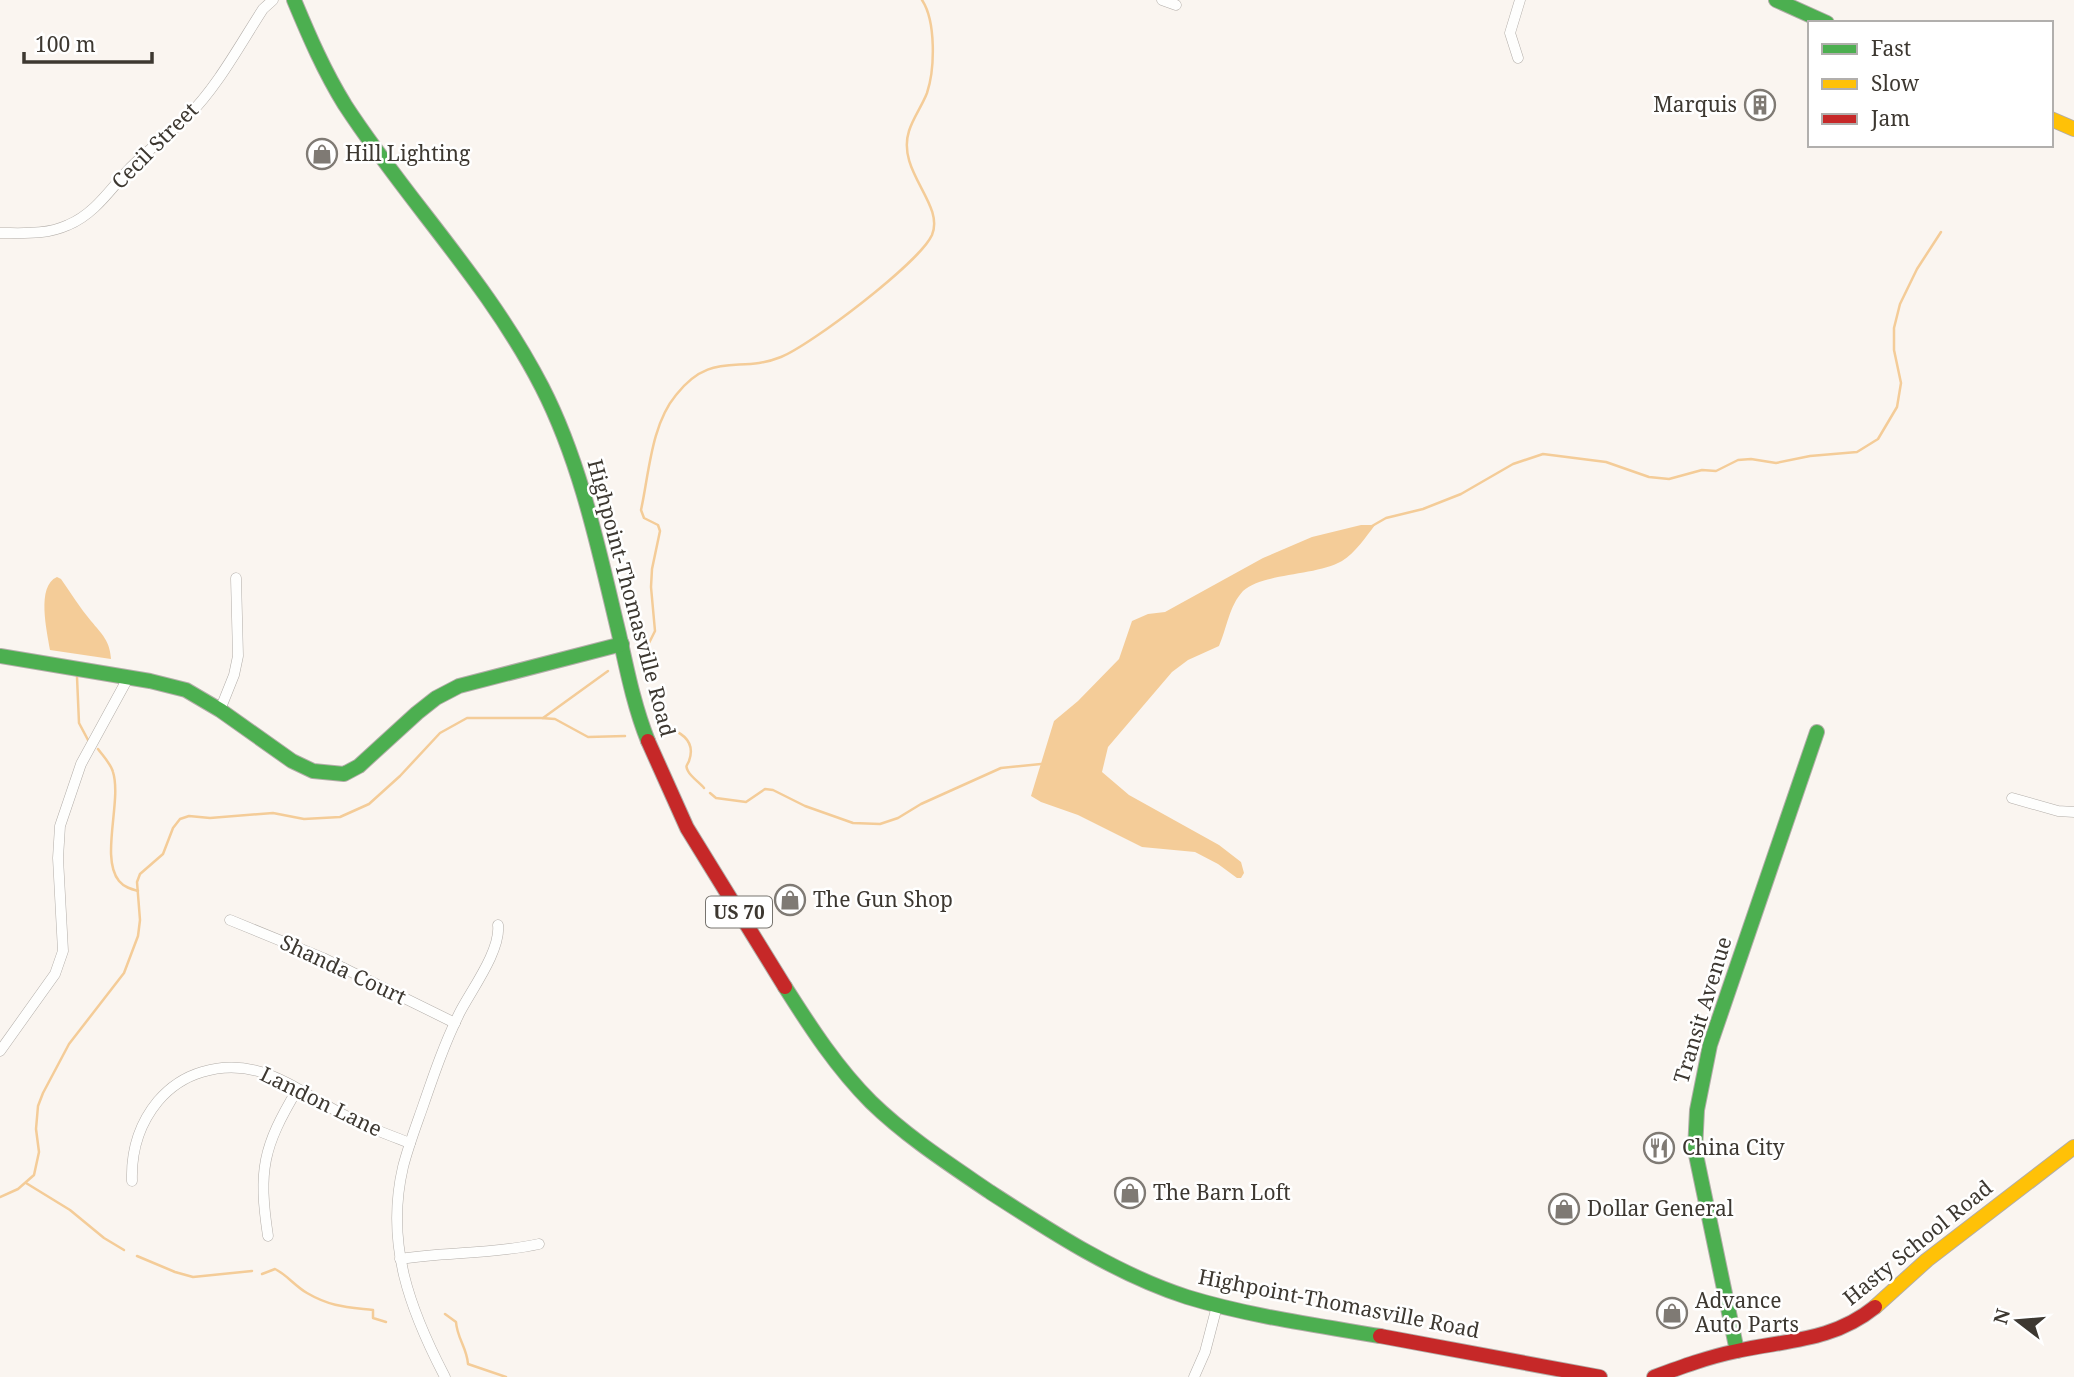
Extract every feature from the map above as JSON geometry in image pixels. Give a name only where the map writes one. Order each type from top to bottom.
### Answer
[{"type":"main road","name":"Highpoint-Thomasville Road","points":[[294,0],[302,26],[322,69],[356,125],[482,284],[542,384],[565,439],[589,519],[647,740],[686,826],[816,1034],[856,1086],[915,1141],[1068,1242],[1159,1287],[1217,1306],[1600,1377]]},
{"type":"main road","points":[[1776,0],[1823,21]]},
{"type":"main road","points":[[2053,121],[2074,129]]},
{"type":"main road","points":[[0,656],[186,690],[220,710],[292,761],[313,771],[344,774],[359,766],[436,698],[459,686],[622,644]]},
{"type":"main road","name":"Transit Avenue","points":[[1737,1350],[1697,1161],[1694,1121],[1699,1085],[1710,1045],[1817,732]]},
{"type":"main road","name":"Hasty School Road","points":[[1654,1377],[1737,1350],[1835,1332],[1855,1322],[1927,1260],[2074,1147]]},
{"type":"street","name":"Cecil Street","points":[[0,233],[37,234],[54,230],[70,225],[98,204],[131,167],[186,117],[211,89],[263,9],[273,0]]},
{"type":"street","points":[[1162,0],[1176,5]]},
{"type":"street","points":[[1518,58],[1510,33],[1520,0]]},
{"type":"street","points":[[220,710],[234,675],[238,656],[236,578]]},
{"type":"street","points":[[0,1051],[55,974],[63,951],[58,858],[61,826],[81,764],[128,678]]},
{"type":"street","points":[[2012,798],[2074,813]]},
{"type":"street","name":"Shanda Court","points":[[230,920],[323,958],[455,1023]]},
{"type":"street","points":[[445,1377],[412,1309],[400,1259],[397,1209],[402,1168],[410,1143],[455,1023],[497,943],[498,925]]},
{"type":"street","name":"Landon Lane","points":[[132,1181],[131,1165],[135,1146],[148,1115],[171,1088],[190,1076],[221,1068],[247,1068],[272,1075],[347,1117],[410,1143]]},
{"type":"street","points":[[268,1236],[262,1184],[264,1160],[278,1123],[298,1090]]},
{"type":"street","points":[[400,1259],[510,1250],[539,1244]]},
{"type":"street","points":[[1194,1377],[1205,1352],[1217,1306]]},
{"type":"shaded area","points":[[1361,525],[1375,525],[1356,549],[1342,561],[1331,566],[1263,581],[1243,591],[1231,610],[1219,646],[1188,660],[1172,672],[1108,747],[1102,772],[1129,795],[1219,845],[1241,862],[1244,873],[1241,878],[1195,852],[1142,847],[1078,815],[1031,796],[1054,721],[1119,659],[1132,621],[1148,614],[1165,612],[1263,558],[1312,537]]},
{"type":"shaded area","points":[[57,577],[105,638],[111,659],[50,650],[45,621],[45,599],[51,582]]},
{"type":"waterway","points":[[646,649],[655,631],[651,587],[660,531],[658,525],[644,518],[641,510],[656,435],[676,395],[701,372],[726,366],[766,362],[796,349],[886,283],[923,248],[932,235],[932,211],[914,173],[907,146],[909,131],[927,93],[932,71],[932,32],[922,0]]},
{"type":"waterway","points":[[1372,526],[1386,518],[1423,509],[1461,494],[1513,464],[1543,454],[1606,462],[1649,477],[1669,479],[1702,470],[1716,471],[1738,460],[1776,463],[1810,456],[1857,452],[1878,439],[1897,407],[1901,383],[1894,350],[1894,328],[1900,304],[1917,269],[1941,232]]},
{"type":"waterway","points":[[543,718],[608,671]]},
{"type":"waterway","points":[[77,677],[79,723],[88,740]]},
{"type":"waterway","points":[[0,1197],[18,1189],[34,1175],[39,1152],[36,1129],[38,1106],[43,1093],[69,1044],[124,973],[138,936],[140,920],[137,882],[140,874],[163,854],[173,828],[180,819],[189,816],[210,818],[273,813],[304,819],[340,817],[369,804],[400,776],[440,733],[467,718],[555,719],[588,737],[625,736]]},
{"type":"waterway","points":[[662,725],[680,733],[688,742],[691,753],[687,769],[704,788]]},
{"type":"waterway","points":[[98,749],[112,769],[115,784],[111,844],[114,871],[121,883],[138,891]]},
{"type":"waterway","points":[[710,793],[716,798],[746,802],[765,789],[773,790],[805,806],[853,823],[880,824],[898,818],[921,804],[1001,768],[1041,764]]},
{"type":"waterway","points":[[26,1183],[70,1210],[104,1238],[124,1250]]},
{"type":"waterway","points":[[137,1256],[193,1277],[252,1271]]},
{"type":"waterway","points":[[262,1274],[275,1269],[316,1298],[339,1306],[373,1310],[373,1318],[386,1322]]},
{"type":"waterway","points":[[445,1314],[456,1322],[468,1364],[506,1377]]},
{"type":"traffic: fast","points":[[294,0],[311,40],[345,105],[497,312],[521,349],[556,416],[588,508],[631,688],[648,741]]},
{"type":"traffic: fast","points":[[1776,0],[1823,21]]},
{"type":"traffic: fast","points":[[0,656],[150,681],[186,690],[220,710],[292,761],[313,771],[344,774],[359,766],[436,698],[459,686],[622,644]]},
{"type":"traffic: fast","points":[[1737,1351],[1695,1150],[1697,1110],[1710,1045],[1817,732]]},
{"type":"traffic: fast","points":[[785,987],[836,1061],[885,1115],[990,1192],[1061,1237],[1135,1277],[1187,1297],[1258,1315],[1380,1336]]},
{"type":"traffic: slow","points":[[2053,120],[2074,129]]},
{"type":"traffic: slow","points":[[1875,1307],[1927,1260],[2074,1147]]},
{"type":"traffic: jam","points":[[648,741],[687,828],[785,987]]},
{"type":"traffic: jam","points":[[1654,1377],[1726,1353],[1826,1333],[1843,1327],[1875,1307]]},
{"type":"traffic: jam","points":[[1380,1336],[1600,1377]]},
{"type":"place","name":"Marquis","points":[[1760,105]]},
{"type":"place","name":"Hill Lighting","points":[[322,154]]},
{"type":"place","name":"The Gun Shop","points":[[790,900]]},
{"type":"place","name":"China City","points":[[1659,1148]]},
{"type":"place","name":"The Barn Loft","points":[[1130,1193]]},
{"type":"place","name":"Dollar General","points":[[1564,1209]]},
{"type":"place","name":"Advance Auto Parts","points":[[1672,1313]]}]
